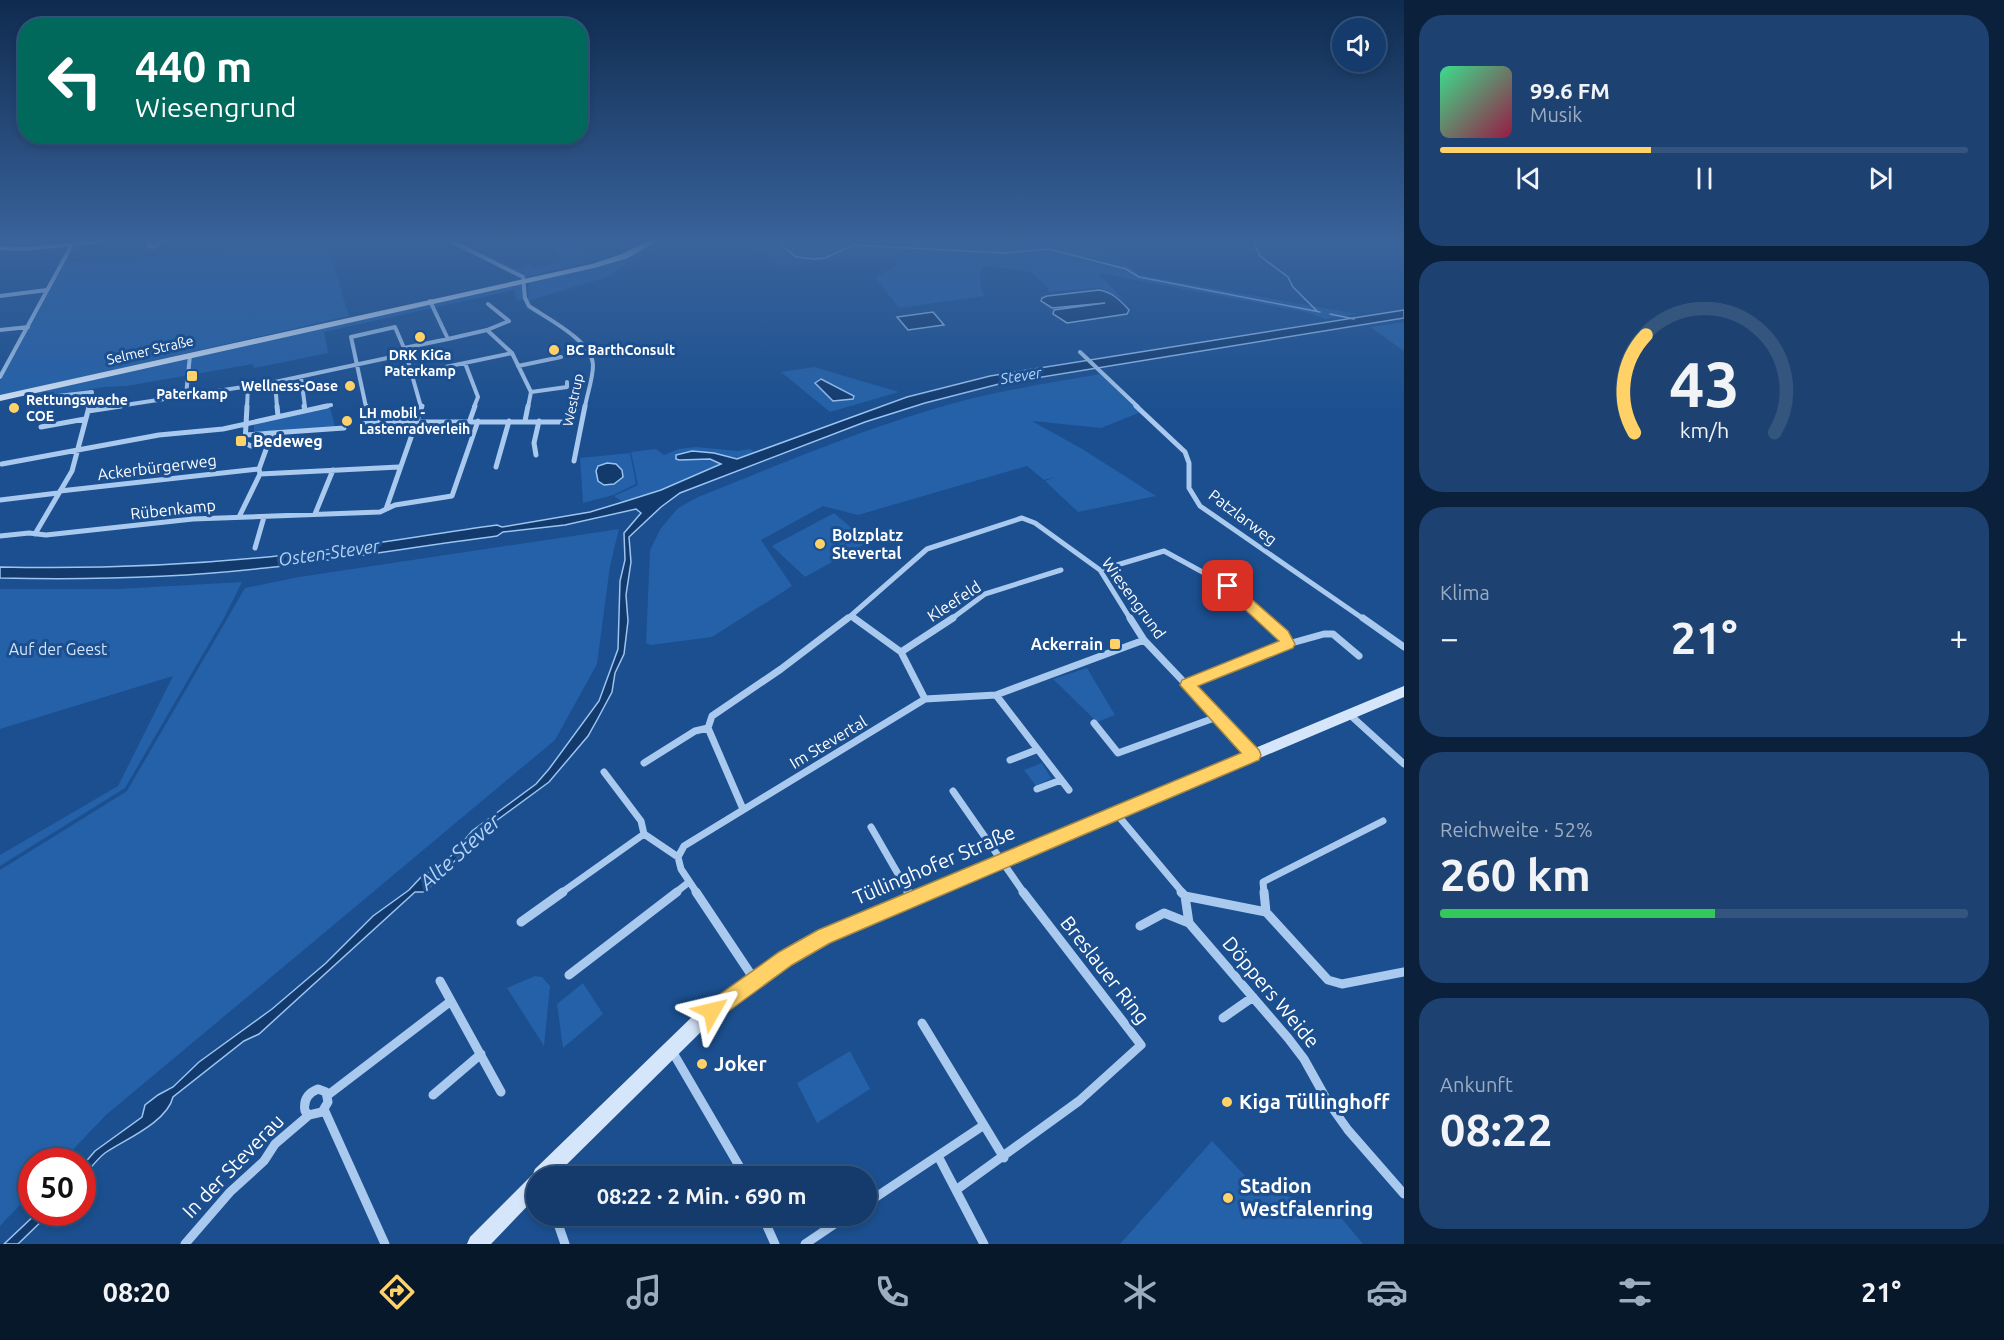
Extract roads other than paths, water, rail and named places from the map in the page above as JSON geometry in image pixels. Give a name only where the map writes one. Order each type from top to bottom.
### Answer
[{"type":"main road","name":"Selmer Straße","points":[[0,398],[439,299]]},
{"type":"main road","name":"Tüllinghofer Straße","points":[[552,1166],[670,1048],[754,980],[805,946],[1114,812],[1404,691]]},
{"type":"main road","points":[[477,1244],[526,1193]]},
{"type":"street","points":[[0,377],[42,299]]},
{"type":"street","name":"Westrup","points":[[526,299],[529,306],[545,319],[583,344],[592,361],[574,461]]},
{"type":"street","points":[[430,301],[448,339]]},
{"type":"street","points":[[88,411],[301,377],[357,365],[487,330],[509,321],[491,309],[488,303]]},
{"type":"street","points":[[0,330],[28,327]]},
{"type":"street","points":[[386,509],[399,467],[416,420],[422,405],[398,328],[354,335],[351,337],[366,408],[362,422],[416,420],[568,422]]},
{"type":"street","points":[[487,330],[512,352],[531,392],[525,421]]},
{"type":"street","points":[[412,374],[512,352]]},
{"type":"street","name":"Patzlarweg","points":[[1081,353],[1185,452],[1189,463],[1190,488],[1200,506],[1404,647]]},
{"type":"street","points":[[186,395],[190,355]]},
{"type":"street","points":[[518,366],[561,357]]},
{"type":"street","points":[[465,363],[478,398],[470,420]]},
{"type":"street","points":[[301,377],[305,411]]},
{"type":"street","points":[[275,382],[278,416]]},
{"type":"street","points":[[531,392],[567,387],[567,382]]},
{"type":"street","points":[[248,386],[245,443],[251,446],[268,444]]},
{"type":"street","points":[[35,534],[72,471],[92,392],[58,396]]},
{"type":"street","points":[[2,464],[159,435],[178,436],[331,405]]},
{"type":"street","points":[[41,427],[85,419]]},
{"type":"street","name":"Rübenkamp","points":[[0,536],[46,535],[193,519],[380,512],[395,505],[452,496],[478,421]]},
{"type":"street","points":[[496,467],[509,421]]},
{"type":"street","points":[[536,455],[534,443],[538,421]]},
{"type":"street","points":[[246,435],[344,428]]},
{"type":"street","points":[[239,517],[260,472],[272,433]]},
{"type":"street","name":"Ackerbürgerweg","points":[[0,500],[165,481],[188,475],[399,467]]},
{"type":"street","points":[[315,514],[333,470]]},
{"type":"street","points":[[255,548],[264,516]]},
{"type":"street","name":"Wiesengrund","points":[[708,728],[712,716],[781,669],[851,616],[927,549],[1022,518],[1035,523],[1100,570],[1144,640],[1253,755]]},
{"type":"street","points":[[1100,570],[1164,551],[1228,586],[1284,635],[1288,644]]},
{"type":"street","name":"Kleefeld","points":[[901,652],[985,594],[1061,570]]},
{"type":"street","points":[[851,616],[901,652],[925,699]]},
{"type":"street","points":[[1187,685],[1288,644],[1297,644],[1327,633],[1334,634],[1359,656]]},
{"type":"street","name":"Im Stevertal","points":[[678,857],[684,846],[925,699],[996,695],[1144,640]]},
{"type":"street","points":[[996,695],[1069,790]]},
{"type":"street","points":[[1349,714],[1404,764]]},
{"type":"street","points":[[1094,723],[1118,753],[1217,717]]},
{"type":"street","points":[[644,763],[695,731],[708,728],[743,809]]},
{"type":"street","points":[[1010,760],[1036,750]]},
{"type":"street","points":[[604,772],[640,821],[644,834],[678,857],[681,869],[689,882],[754,980]]},
{"type":"street","points":[[1037,789],[1060,780]]},
{"type":"street","points":[[953,791],[999,861]]},
{"type":"street","points":[[1114,812],[1185,896],[1189,923]]},
{"type":"street","points":[[1266,912],[1263,882],[1383,821]]},
{"type":"street","points":[[871,827],[912,898]]},
{"type":"street","points":[[521,922],[644,834]]},
{"type":"street","name":"Breslauer Ring","points":[[956,1190],[1004,1158],[1078,1101],[1141,1045],[999,861]]},
{"type":"street","points":[[569,975],[689,882]]},
{"type":"street","points":[[1185,896],[1266,912],[1328,980],[1342,984],[1404,972]]},
{"type":"street","points":[[1140,926],[1164,913],[1189,923]]},
{"type":"street","name":"Döppers Weide","points":[[1189,923],[1304,1059],[1328,1102],[1348,1130],[1404,1194]]},
{"type":"street","points":[[440,981],[501,1092]]},
{"type":"street","points":[[1223,1018],[1253,997]]},
{"type":"street","name":"In der Steverau","points":[[309,1115],[303,1106],[309,1093],[322,1089],[328,1095],[451,1001]]},
{"type":"street","points":[[922,1023],[1004,1158]]},
{"type":"street","points":[[670,1048],[739,1166]]},
{"type":"street","points":[[433,1095],[481,1054]]},
{"type":"street","points":[[328,1095],[324,1109],[385,1244]]},
{"type":"street","name":"In der Steverau","points":[[185,1244],[230,1192],[264,1161],[275,1144],[309,1115],[317,1115],[324,1109]]},
{"type":"street","points":[[877,1196],[984,1125]]},
{"type":"street","points":[[938,1156],[984,1244]]},
{"type":"street","points":[[559,1226],[565,1244]]},
{"type":"street","points":[[767,1226],[775,1244]]},
{"type":"street","points":[[805,1244],[832,1226]]},
{"type":"water","points":[[1042,299],[1118,299],[1129,310],[1127,314],[1067,323],[1053,314],[1054,310],[1105,303],[1052,308],[1041,301]]},
{"type":"water","points":[[1404,310],[1404,318],[999,384],[925,403],[865,422],[680,493],[661,507],[629,537],[631,562],[626,595],[628,621],[624,654],[615,673],[612,692],[588,736],[549,782],[485,829],[425,892],[415,892],[259,1034],[244,1041],[173,1097],[163,1114],[154,1122],[96,1161],[96,1150],[142,1117],[145,1105],[173,1087],[199,1062],[272,1009],[326,963],[373,916],[409,890],[424,874],[437,869],[472,831],[536,784],[549,769],[599,701],[618,649],[620,581],[625,560],[624,533],[641,513],[636,509],[565,525],[503,532],[497,536],[323,561],[199,574],[133,578],[0,578],[0,567],[128,566],[256,558],[497,525],[502,527],[590,512],[661,490],[721,464],[710,459],[679,460],[676,459],[676,455],[692,451],[714,453],[737,459],[907,397],[990,376]]},
{"type":"water","points":[[933,312],[944,325],[908,330],[897,317]]},
{"type":"water","points":[[821,379],[854,396],[853,399],[833,401],[815,383]]},
{"type":"water","points":[[607,463],[616,464],[622,470],[623,477],[614,484],[604,485],[598,481],[596,471],[598,466]]},
{"type":"water","points":[[23,1226],[37,1226],[18,1244],[4,1244]]},
{"type":"waterway","points":[[1253,299],[1320,312]]},
{"type":"waterway","points":[[1305,299],[1317,311]]},
{"type":"waterway","points":[[1330,314],[1354,319]]},
{"type":"place","name":"DRK KiGa Paterkamp","points":[[420,337]]},
{"type":"place","name":"BC BarthConsult","points":[[554,350]]},
{"type":"place","name":"Paterkamp","points":[[192,376]]},
{"type":"place","name":"Wellness-Oase","points":[[350,386]]},
{"type":"place","name":"Rettungswache COE","points":[[14,408]]},
{"type":"place","name":"LH mobil - Lastenradverleih","points":[[347,421]]},
{"type":"place","name":"Bedeweg","points":[[241,441]]},
{"type":"place","name":"Bolzplatz Stevertal","points":[[820,544]]},
{"type":"place","name":"Ackerrain","points":[[1115,644]]},
{"type":"place","name":"Joker","points":[[702,1064]]},
{"type":"place","name":"Kiga Tüllinghoff","points":[[1227,1102]]},
{"type":"place","name":"Stadion Westfalenring","points":[[1228,1198]]},
{"type":"water label","name":"Stever","points":[[1021,376]]},
{"type":"water label","name":"Osten-Stever","points":[[329,553]]},
{"type":"water label","name":"Alte Stever","points":[[460,852]]},
{"type":"park label","name":"Auf der Geest","points":[[58,649]]}]
